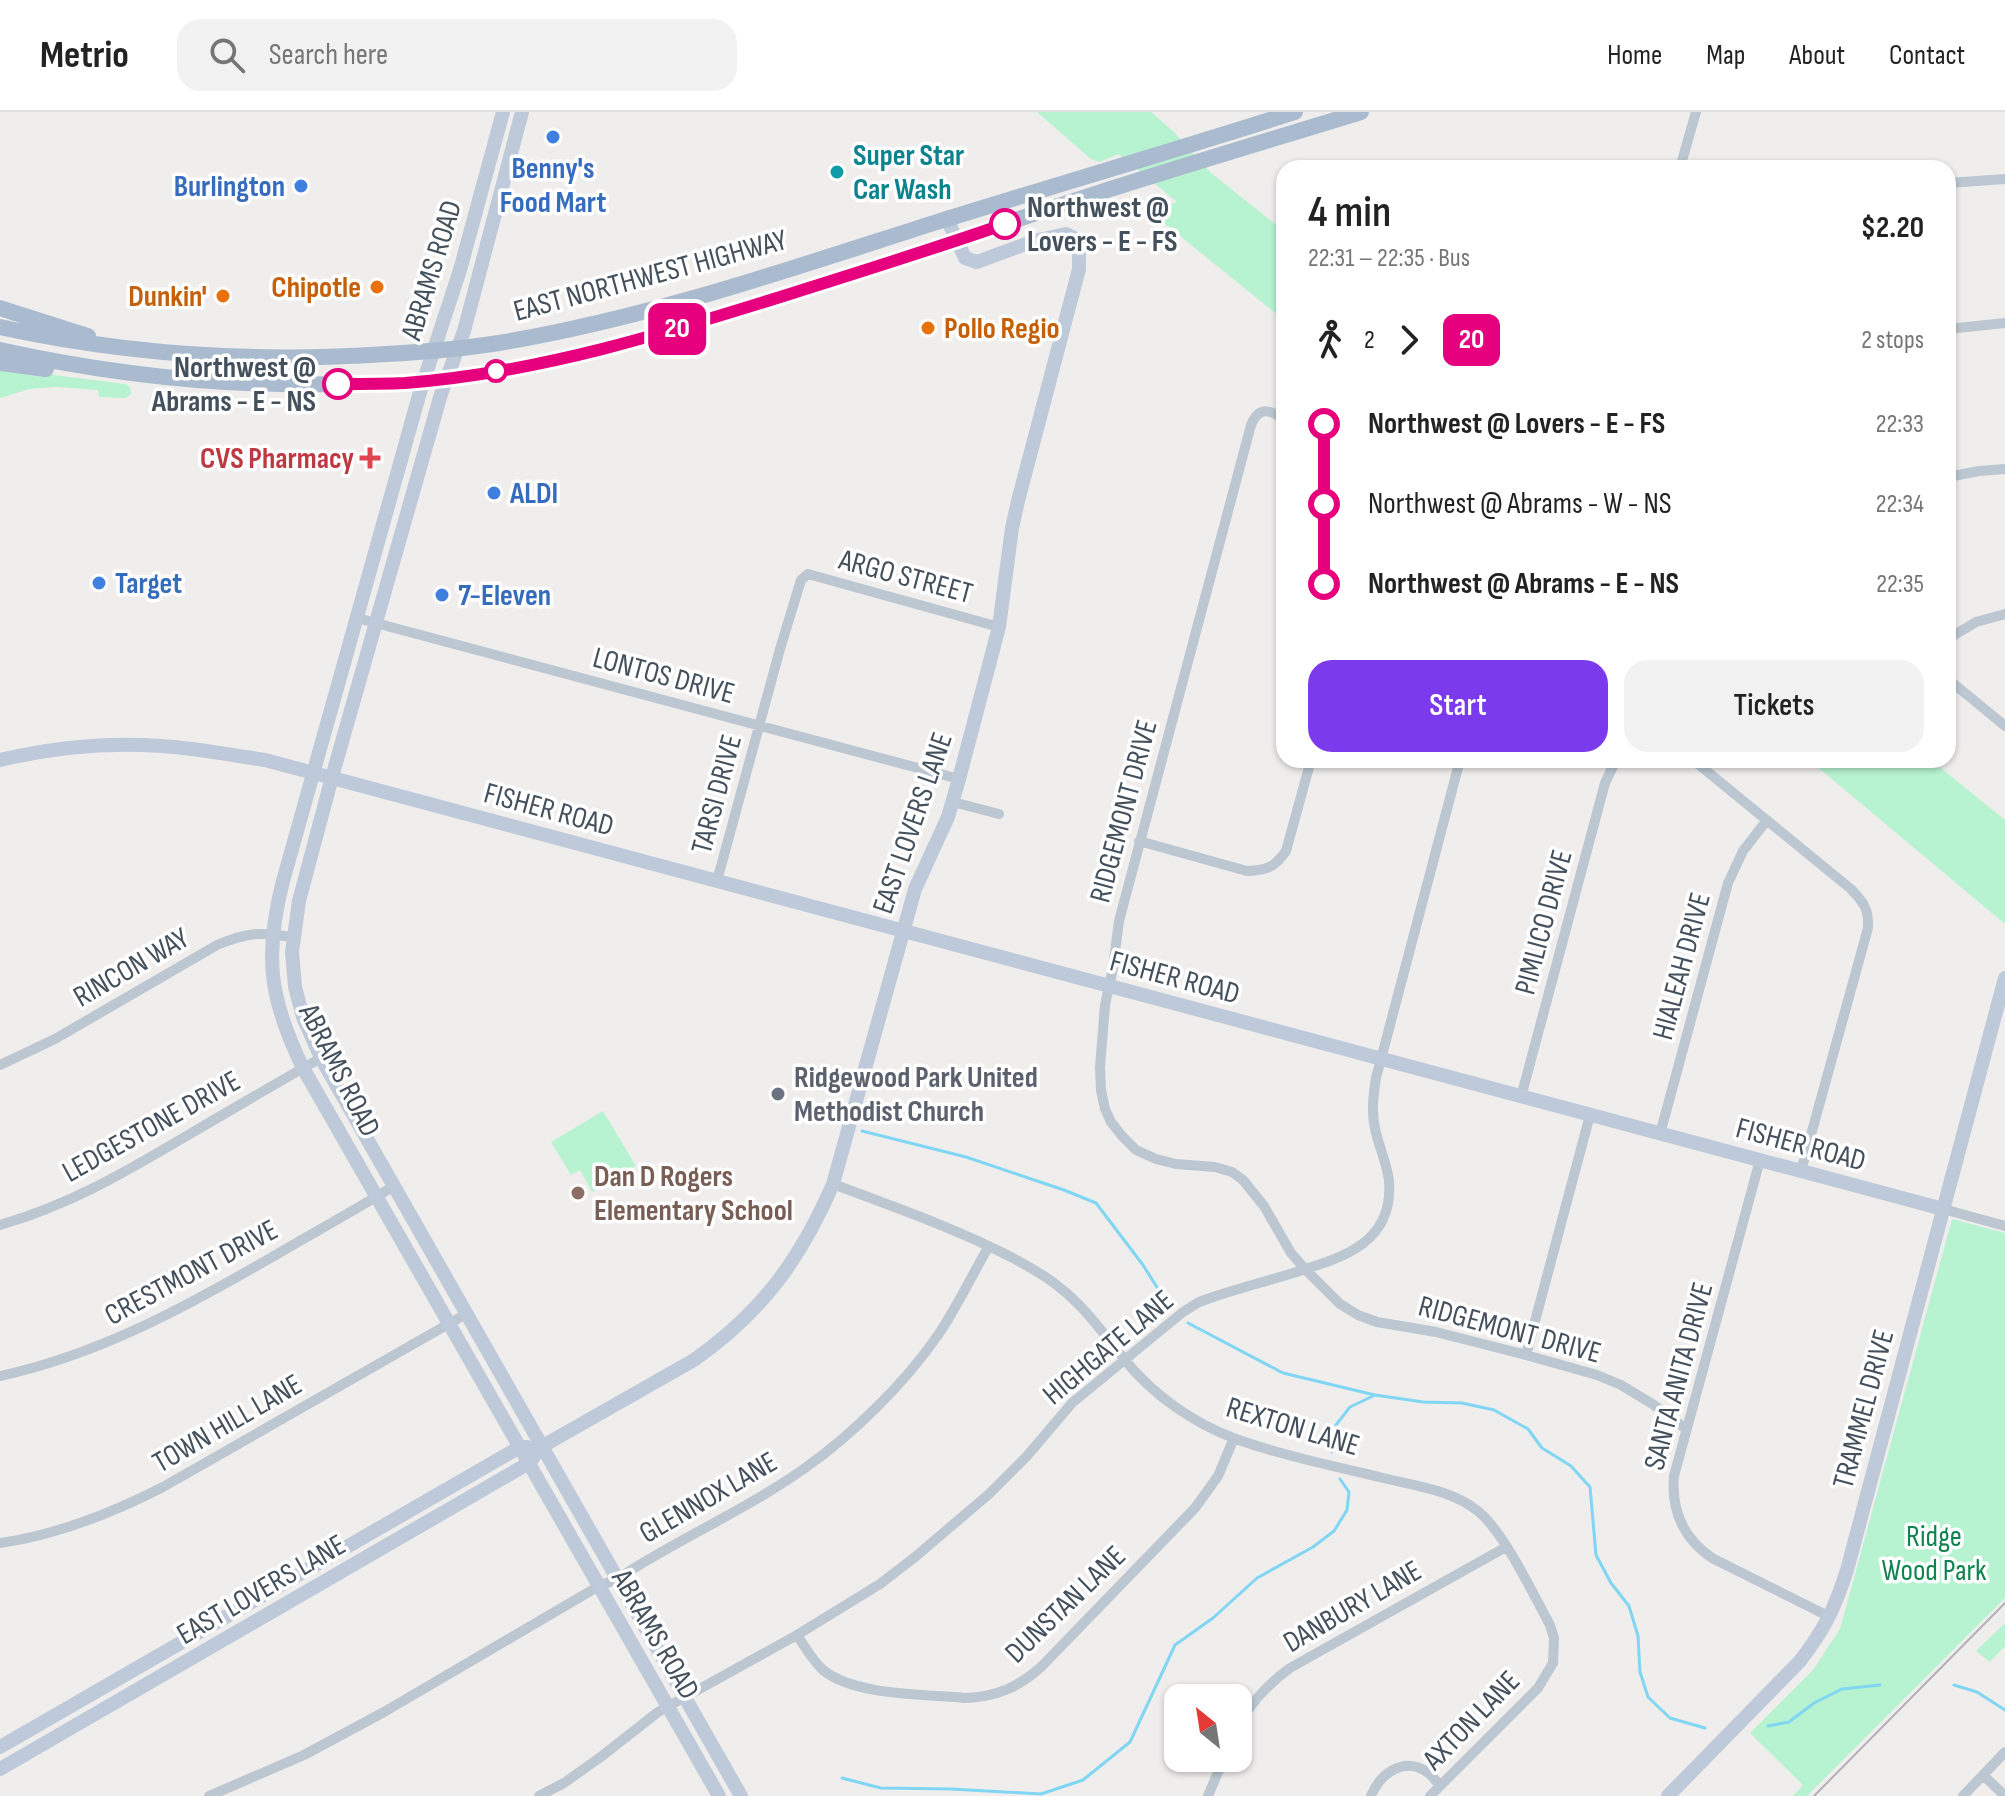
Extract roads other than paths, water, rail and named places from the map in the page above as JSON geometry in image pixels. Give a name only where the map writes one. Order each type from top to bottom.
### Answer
[{"type":"main road","name":"ABRAMS ROAD","points":[[503,112],[280,892],[272,934],[272,976],[277,1003],[303,1068],[719,1796]]},
{"type":"main road","name":"ABRAMS ROAD","points":[[522,112],[464,331],[446,378],[332,777],[299,901],[292,937],[292,970],[298,1000],[321,1058],[741,1796]]},
{"type":"main road","name":"EAST NORTHWEST HIGHWAY","points":[[0,327],[111,347],[248,358],[361,356],[457,349],[509,341],[576,328],[716,292],[1295,112]]},
{"type":"main road","name":"EAST NORTHWEST HIGHWAY","points":[[0,350],[145,375],[213,382],[299,385],[403,383],[512,368],[593,351],[701,322],[1094,194],[1361,112]]},
{"type":"main road","points":[[490,160],[507,166]]},
{"type":"main road","points":[[947,219],[956,241]]},
{"type":"main road","name":"EAST LOVERS LANE","points":[[0,1769],[529,1463],[541,1447],[694,1360],[762,1302],[795,1258],[833,1184],[915,889],[953,802],[999,627],[1015,514],[1079,269],[1079,246],[1074,238],[1066,234],[1047,237],[977,262],[965,258],[956,241]]},
{"type":"main road","points":[[763,278],[770,300]]},
{"type":"main road","points":[[0,308],[75,331],[111,347]]},
{"type":"main road","points":[[145,375],[147,350]]},
{"type":"main road","points":[[0,363],[66,371],[94,367]]},
{"type":"main road","name":"FISHER ROAD","points":[[0,760],[108,746],[158,746],[265,760],[1943,1209]]},
{"type":"main road","name":"TRAMMEL DRIVE","points":[[1668,1796],[1800,1661],[1830,1617],[1847,1570],[2005,978]]},
{"type":"main road","points":[[277,1003],[298,1000]]},
{"type":"main road","name":"EAST LOVERS LANE","points":[[0,1747],[520,1447],[541,1447]]},
{"type":"main road","points":[[259,1598],[269,1614]]},
{"type":"street","points":[[1682,160],[1696,112]]},
{"type":"street","points":[[1956,182],[2005,179]]},
{"type":"street","points":[[1956,328],[2005,323]]},
{"type":"street","name":"RIDGEMONT DRIVE","points":[[1276,414],[1265,411],[1256,415],[1251,425],[1119,921],[1105,1005],[1100,1067],[1105,1109],[1111,1122],[1136,1150],[1176,1164],[1215,1167],[1232,1172],[1243,1180],[1264,1206],[1291,1253],[1318,1284],[1358,1315],[1377,1322],[1436,1332],[1597,1375],[1654,1405],[1686,1429]]},
{"type":"street","points":[[1956,475],[2005,469]]},
{"type":"street","name":"ARGO STREET","points":[[801,580],[808,574],[999,627]]},
{"type":"street","name":"TARSI DRIVE","points":[[717,881],[801,580]]},
{"type":"street","points":[[1956,634],[1976,622],[2005,614]]},
{"type":"street","name":"LONTOS DRIVE","points":[[357,618],[959,779]]},
{"type":"street","points":[[1956,686],[2005,726]]},
{"type":"street","points":[[1139,841],[1247,871],[1264,871],[1278,863],[1286,851],[1309,768]]},
{"type":"street","name":"HIGHGATE LANE","points":[[539,1796],[564,1783],[667,1706],[797,1635],[880,1584],[1003,1481],[1072,1403],[1183,1312],[1199,1302],[1337,1259],[1364,1244],[1380,1224],[1388,1200],[1388,1179],[1373,1113],[1376,1078],[1458,768]]},
{"type":"street","name":"PIMLICO DRIVE","points":[[1521,1097],[1605,783],[1612,768]]},
{"type":"street","points":[[1703,768],[1851,889],[1866,907],[1869,916],[1801,1171]]},
{"type":"street","points":[[953,802],[999,814]]},
{"type":"street","name":"HIALEAH DRIVE","points":[[1660,1134],[1728,883],[1743,851],[1767,820]]},
{"type":"street","name":"RINCON WAY","points":[[0,1065],[55,1039],[217,945],[238,936],[259,933],[292,937]]},
{"type":"street","name":"LEDGESTONE DRIVE","points":[[0,1225],[82,1195],[321,1058]]},
{"type":"street","points":[[1526,1355],[1590,1115]]},
{"type":"street","name":"SANTA ANITA DRIVE","points":[[1760,1160],[1686,1429],[1672,1491],[1679,1522],[1699,1549],[1830,1617]]},
{"type":"street","name":"REXTON LANE","points":[[833,1184],[959,1231],[1036,1270],[1093,1318],[1125,1361],[1169,1403],[1193,1418],[1234,1438],[1280,1453],[1454,1496],[1480,1513],[1506,1547]]},
{"type":"street","name":"CRESTMONT DRIVE","points":[[0,1376],[53,1363],[147,1326],[198,1300],[394,1186]]},
{"type":"street","name":"FISHER ROAD","points":[[1943,1209],[2005,1226]]},
{"type":"street","name":"GLENNOX LANE","points":[[209,1796],[344,1734],[805,1468],[834,1445],[911,1370],[938,1335],[989,1246]]},
{"type":"street","name":"TOWN HILL LANE","points":[[0,1543],[42,1535],[126,1506],[466,1314]]},
{"type":"street","name":"DUNSTAN LANE","points":[[797,1635],[824,1671],[864,1689],[965,1698],[1000,1694],[1041,1667],[1195,1508],[1218,1476],[1234,1438]]},
{"type":"street","name":"DANBURY LANE","points":[[1252,1704],[1271,1682],[1290,1668],[1506,1547]]},
{"type":"street","name":"AXTON LANE","points":[[1430,1796],[1538,1688],[1553,1663],[1554,1638],[1550,1625],[1506,1547]]},
{"type":"street","points":[[1963,1796],[2005,1752]]},
{"type":"street","points":[[1371,1796],[1377,1781],[1394,1768],[1415,1767],[1428,1773],[1440,1786]]},
{"type":"street","points":[[1208,1796],[1218,1772]]},
{"type":"street","points":[[1983,1775],[2005,1796]]},
{"type":"waterway","points":[[862,1131],[966,1157],[1096,1203],[1143,1265],[1170,1308]]},
{"type":"waterway","points":[[1188,1323],[1283,1373],[1375,1395],[1423,1402],[1462,1403],[1494,1410],[1528,1429],[1542,1448],[1571,1466],[1590,1487],[1596,1555],[1611,1583],[1629,1606],[1638,1636],[1640,1672],[1648,1697],[1670,1718],[1705,1728]]},
{"type":"waterway","points":[[1332,1452],[1336,1425],[1350,1407],[1375,1395]]},
{"type":"waterway","points":[[842,1778],[881,1788],[1041,1794],[1083,1780],[1130,1742],[1175,1645],[1213,1618],[1257,1578],[1313,1547],[1334,1531],[1347,1510],[1349,1492],[1340,1479]]},
{"type":"waterway","points":[[1768,1726],[1789,1722],[1814,1703],[1842,1689],[1880,1685]]},
{"type":"waterway","points":[[1954,1685],[1977,1692],[2005,1710]]},
{"type":"tram line","points":[[1814,1796],[2005,1603]]},
{"type":"place","name":"Benny's Food Mart","points":[[553,137]]},
{"type":"place","name":"Super Star Car Wash","points":[[837,172]]},
{"type":"place","name":"Burlington","points":[[301,186]]},
{"type":"place","name":"Northwest @ Lovers - E - FS","points":[[1005,224]]},
{"type":"place","name":"Chipotle","points":[[377,287]]},
{"type":"place","name":"Dunkin'","points":[[223,296]]},
{"type":"place","name":"Pollo Regio","points":[[928,328]]},
{"type":"place","name":"Northwest @ Abrams - E - NS","points":[[338,384]]},
{"type":"place","name":"CVS Pharmacy","points":[[370,458]]},
{"type":"place","name":"ALDI","points":[[494,493]]},
{"type":"place","name":"Target","points":[[99,583]]},
{"type":"place","name":"7-Eleven","points":[[442,595]]},
{"type":"place","name":"Ridgewood Park United Methodist Church","points":[[778,1094]]},
{"type":"place","name":"Dan D Rogers Elementary School","points":[[578,1193]]},
{"type":"park label","name":"Ridge Wood Park","points":[[1934,1553]]}]
